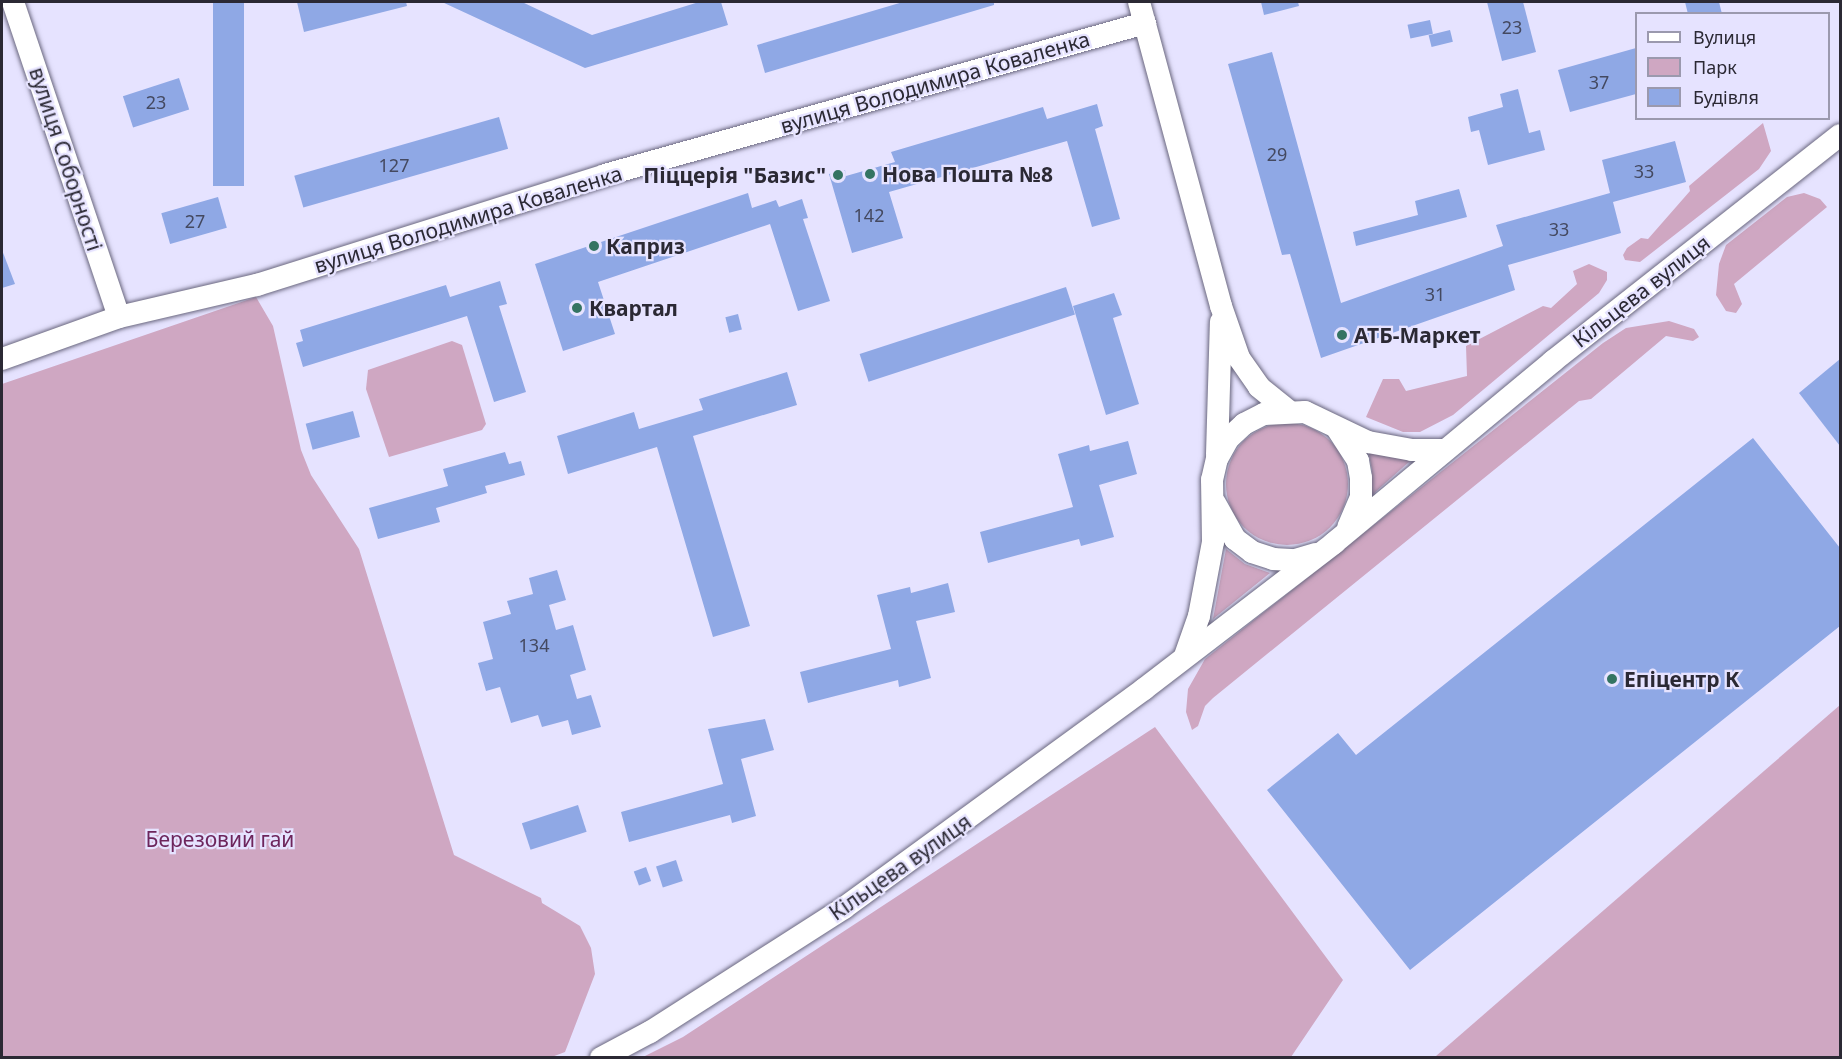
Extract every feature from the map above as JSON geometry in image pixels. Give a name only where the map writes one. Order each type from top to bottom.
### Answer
[{"type":"main road","name":"вулиця Соборності","points":[[13,2],[119,317]]},
{"type":"main road","name":"вулиця Володимира Коваленка","points":[[2,359],[119,317],[257,285],[605,175],[1142,12]]},
{"type":"main road","points":[[1142,12],[1221,306],[1239,358],[1259,387],[1287,410]]},
{"type":"main road","name":"Кільцева вулиця","points":[[602,1058],[736,979],[844,908],[936,843],[1334,543],[1443,450],[1840,135]]},
{"type":"main road","points":[[1217,459],[1221,306]]},
{"type":"main road","name":"Кільцева вулиця","points":[[1185,656],[1207,577],[1214,501],[1212,480],[1217,459],[1228,439],[1244,424],[1264,414],[1287,410],[1305,412],[1338,430],[1389,447],[1443,450]]},
{"type":"main road","name":"Кільцева вулиця","points":[[1214,501],[1222,522],[1235,539],[1263,555],[1295,560],[1316,555],[1334,543],[1356,514],[1361,497],[1358,461],[1338,430]]},
{"type":"green space","points":[[1763,123],[1771,151],[1759,169],[1640,262],[1625,260],[1623,255],[1627,248],[1641,238],[1648,239],[1690,191],[1689,186]]},
{"type":"green space","points":[[1804,193],[1820,199],[1827,207],[1734,284],[1742,304],[1736,313],[1726,311],[1716,295],[1719,264],[1726,245],[1787,197]]},
{"type":"green space","points":[[1589,264],[1607,272],[1607,280],[1599,293],[1453,415],[1420,432],[1403,432],[1366,417],[1383,379],[1399,379],[1406,391],[1467,376],[1466,346],[1543,306],[1551,308],[1577,284],[1573,271]]},
{"type":"green space","name":"Березовий гай","points":[[256,297],[273,326],[301,450],[311,475],[359,549],[454,855],[541,898],[542,903],[580,926],[591,948],[595,974],[565,1052],[549,1058],[2,1057],[2,384]]},
{"type":"green space","points":[[1669,321],[1694,329],[1699,337],[1693,341],[1666,336],[1591,399],[1579,401],[1213,698],[1205,706],[1198,726],[1192,730],[1186,712],[1188,689],[1205,659],[1603,343],[1626,328]]},
{"type":"green space","points":[[452,341],[462,345],[486,424],[482,430],[389,457],[366,389],[368,370]]},
{"type":"green space","points":[[1287,423],[1310,427],[1330,441],[1344,461],[1348,484],[1344,507],[1330,527],[1310,541],[1287,545],[1264,541],[1244,527],[1230,507],[1226,484],[1230,461],[1244,441],[1264,427]]},
{"type":"green space","points":[[1368,450],[1410,461],[1372,495],[1372,470]]},
{"type":"green space","points":[[1226,549],[1245,564],[1270,573],[1213,619]]},
{"type":"green space","points":[[1840,705],[1840,1057],[1436,1056]]},
{"type":"green space","points":[[1155,727],[1343,980],[1291,1057],[643,1057],[683,1037]]},
{"type":"building","points":[[213,2],[244,2],[244,186],[213,186]]},
{"type":"building","points":[[297,2],[406,2],[407,6],[304,32]]},
{"type":"building","points":[[442,2],[522,2],[592,35],[699,2],[721,2],[728,25],[585,68]]},
{"type":"building","points":[[903,2],[994,2],[994,5],[765,73],[757,45]]},
{"type":"building","points":[[1261,2],[1298,2],[1299,6],[1264,15]]},
{"type":"building","points":[[1487,2],[1523,2],[1536,52],[1502,61]]},
{"type":"building","points":[[1685,2],[1719,2],[1722,12],[1688,12]]},
{"type":"building","points":[[1430,20],[1433,34],[1410,38],[1408,25]]},
{"type":"building","points":[[1450,30],[1453,42],[1432,47],[1429,35]]},
{"type":"building","points":[[1635,48],[1635,94],[1570,112],[1558,70]]},
{"type":"building","points":[[1272,52],[1341,303],[1503,246],[1496,225],[1610,193],[1602,160],[1675,141],[1686,182],[1613,202],[1621,233],[1508,265],[1515,290],[1321,358],[1290,254],[1282,255],[1228,64]]},
{"type":"building","points":[[179,78],[189,109],[133,128],[123,96]]},
{"type":"building","points":[[1518,89],[1529,133],[1540,130],[1545,150],[1488,165],[1479,130],[1471,132],[1468,117],[1503,107],[1500,94]]},
{"type":"building","points":[[1097,104],[1103,126],[1095,129],[1120,219],[1092,227],[1067,141],[889,192],[903,238],[852,253],[829,174],[845,170],[846,176],[895,162],[891,152],[1043,107],[1047,119]]},
{"type":"building","points":[[499,117],[508,149],[303,207],[294,176]]},
{"type":"building","points":[[1459,189],[1467,217],[1356,246],[1353,232],[1418,215],[1415,201]]},
{"type":"building","points":[[748,193],[752,208],[776,200],[779,207],[802,199],[808,218],[803,219],[830,301],[798,311],[770,224],[598,282],[615,334],[563,351],[535,264]]},
{"type":"building","points":[[218,197],[227,228],[170,244],[161,213]]},
{"type":"building","points":[[2,250],[15,284],[2,288]]},
{"type":"building","points":[[500,281],[507,304],[499,306],[526,392],[494,402],[467,316],[303,367],[296,343],[303,341],[300,330],[446,285],[450,297]]},
{"type":"building","points":[[1066,287],[1075,315],[869,382],[860,354]]},
{"type":"building","points":[[1114,293],[1122,315],[1113,318],[1139,404],[1106,415],[1073,306]]},
{"type":"building","points":[[738,314],[742,330],[729,333],[725,317]]},
{"type":"building","points":[[1840,359],[1840,446],[1799,393]]},
{"type":"building","points":[[787,372],[797,405],[693,436],[750,626],[713,637],[657,447],[568,474],[557,436],[634,412],[639,429],[703,410],[699,399]]},
{"type":"building","points":[[353,411],[360,437],[313,450],[306,424]]},
{"type":"building","name":"Епіцентр К","points":[[1753,438],[1840,548],[1840,626],[1410,970],[1267,790],[1338,733],[1356,755]]},
{"type":"building","points":[[1128,441],[1137,474],[1099,485],[1114,537],[1081,546],[1079,539],[988,563],[980,532],[1073,507],[1058,454],[1089,445],[1090,451]]},
{"type":"building","points":[[505,452],[509,464],[521,461],[525,475],[485,486],[487,493],[436,508],[440,522],[378,539],[369,508],[448,486],[443,469]]},
{"type":"building","points":[[557,570],[566,600],[549,605],[556,630],[573,625],[586,670],[570,675],[577,699],[591,695],[601,727],[572,735],[568,720],[542,727],[538,715],[511,723],[500,687],[486,691],[478,663],[493,659],[483,622],[511,614],[507,601],[533,594],[529,578]]},
{"type":"building","points":[[948,583],[955,612],[916,621],[931,678],[899,687],[898,680],[808,703],[800,672],[891,649],[877,595],[910,587],[911,593]]},
{"type":"building","points":[[765,719],[774,750],[741,759],[756,816],[732,823],[730,815],[629,842],[621,812],[723,784],[708,729]]},
{"type":"building","points":[[578,805],[587,832],[531,850],[522,823]]},
{"type":"building","points":[[676,860],[683,881],[663,887],[656,866]]},
{"type":"building","points":[[646,867],[651,881],[639,886],[634,871]]},
{"type":"place","name":"Нова Пошта №8","points":[[870,174]]},
{"type":"place","name":"Піццерія \"Базис\"","points":[[838,175]]},
{"type":"place","name":"Каприз","points":[[594,246]]},
{"type":"place","name":"Квартал","points":[[577,308]]},
{"type":"place","name":"АТБ-Маркет","points":[[1342,335]]},
{"type":"place","name":"Епіцентр К","points":[[1612,679]]}]
